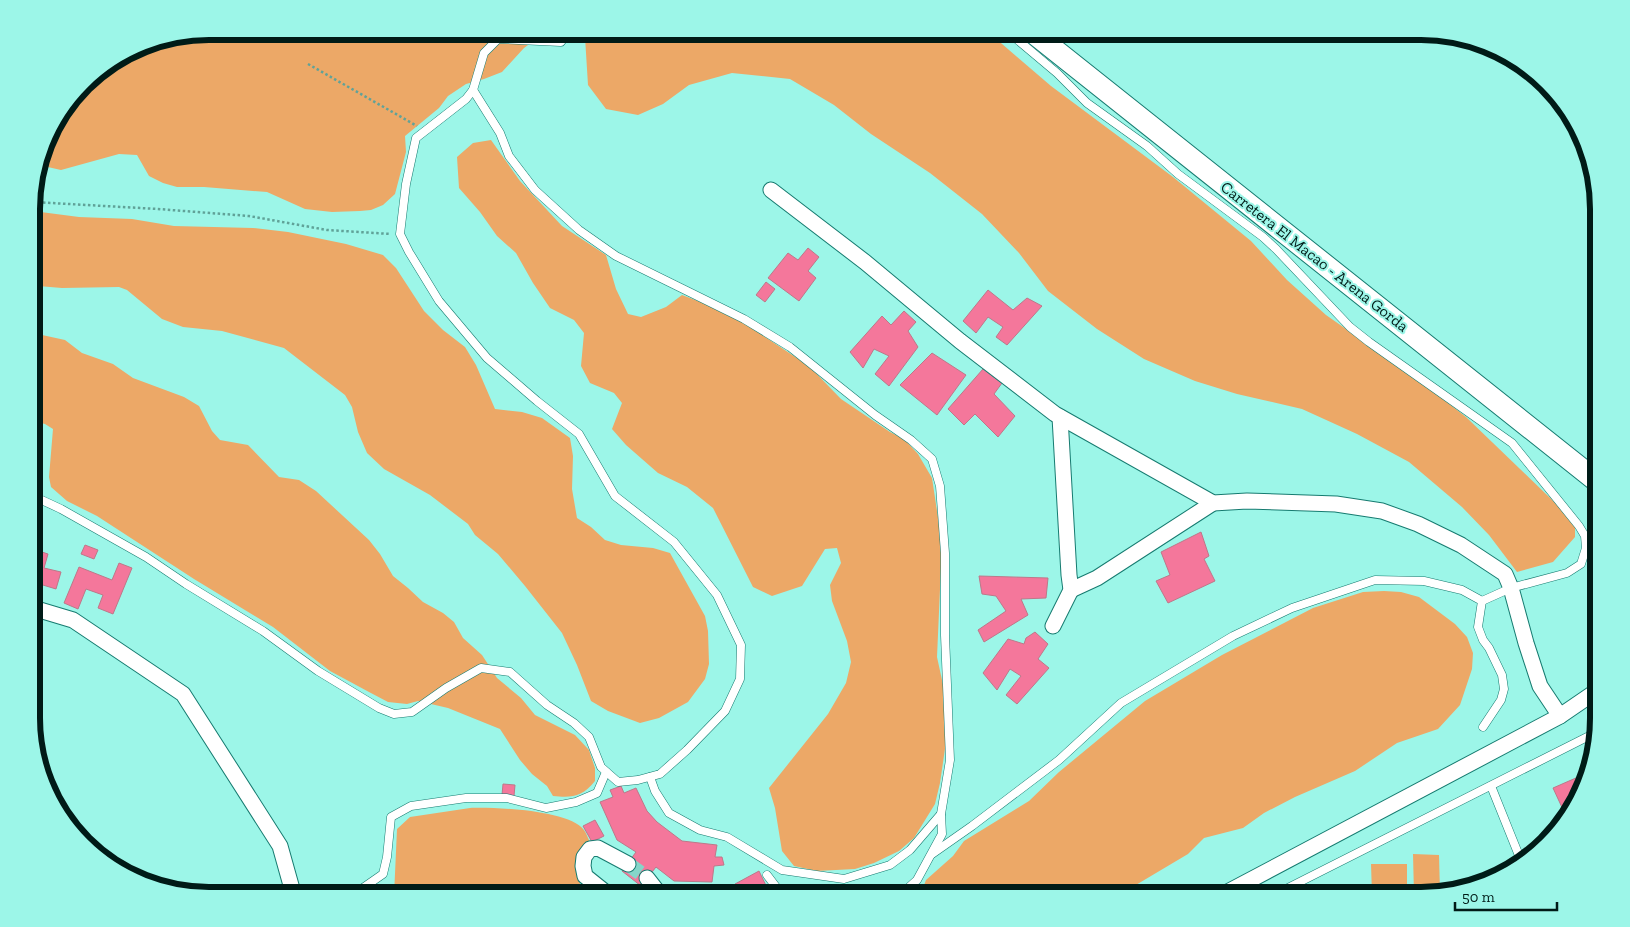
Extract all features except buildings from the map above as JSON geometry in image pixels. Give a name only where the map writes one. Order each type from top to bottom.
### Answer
[{"type":"street","name":"Carretera El Macao - Arena Gorda","points":[[1042,40],[1590,476]]},
{"type":"street","points":[[770,190],[865,262],[960,341],[1060,417],[1213,503]]},
{"type":"street","points":[[1053,626],[1071,590],[1060,417]]},
{"type":"street","points":[[1071,590],[1097,578],[1213,503],[1247,501],[1336,504],[1382,511],[1418,524],[1461,545],[1505,574],[1511,588],[1540,686],[1560,716]]},
{"type":"street","points":[[40,610],[73,620],[183,694],[280,846],[291,887]]},
{"type":"street","points":[[1239,887],[1560,716],[1590,695]]},
{"type":"street","points":[[599,887],[585,876],[584,857],[590,849],[598,848],[628,864]]},
{"type":"street","points":[[647,878],[654,887]]},
{"type":"lane","points":[[40,499],[146,557],[263,631],[318,671],[379,708],[394,714],[412,712],[446,688],[481,668],[510,672],[589,737],[601,767],[618,782],[638,780],[660,774],[687,750],[725,711],[740,679],[741,645],[717,595],[674,542],[615,496],[579,434],[487,358],[439,301],[408,252],[400,234],[405,192],[416,138],[466,98],[473,90],[484,54],[498,40],[561,42],[562,40]]},
{"type":"lane","points":[[1018,40],[1057,73],[1087,103],[1147,146],[1178,174],[1270,243],[1350,327],[1368,342],[1517,448],[1579,526],[1585,536],[1586,548],[1581,564],[1567,573],[1511,588],[1482,601]]},
{"type":"lane","points":[[473,90],[500,133],[509,156],[535,190],[579,230],[616,256],[744,320],[790,347],[875,416],[911,440],[932,459],[940,486],[945,553],[945,635],[950,760],[941,814],[942,834],[918,880],[910,887]]},
{"type":"lane","points":[[930,855],[972,826],[1059,760],[1121,703],[1233,636],[1292,608],[1375,580],[1424,581],[1462,590],[1482,601]]},
{"type":"lane","points":[[1482,601],[1478,627],[1502,674],[1504,689],[1501,700],[1483,727]]},
{"type":"lane","points":[[1290,887],[1589,736]]},
{"type":"lane","points":[[364,887],[382,874],[391,817],[411,806],[466,798],[507,798],[546,808],[576,802],[597,793],[606,772]]},
{"type":"lane","points":[[650,777],[655,791],[669,813],[700,830],[727,837],[782,870],[844,879],[890,865],[910,850],[941,814]]},
{"type":"lane","points":[[1491,786],[1519,855]]},
{"type":"lane","points":[[767,875],[776,887]]},
{"type":"path","points":[[308,64],[425,130]]},
{"type":"path","points":[[40,202],[249,216],[327,230],[400,234]]},
{"type":"shaded area","points":[[209,40],[535,40],[524,48],[502,72],[466,84],[448,96],[439,108],[405,136],[406,152],[395,194],[383,205],[371,210],[332,212],[305,209],[267,192],[177,187],[149,176],[137,155],[119,154],[61,170],[46,167],[49,155],[63,125],[82,98],[98,82],[134,57],[176,43]]},
{"type":"shaded area","points":[[585,40],[997,40],[1051,86],[1173,177],[1251,241],[1287,280],[1326,315],[1416,378],[1466,417],[1575,522],[1575,537],[1553,562],[1517,572],[1489,535],[1462,507],[1409,462],[1357,434],[1302,409],[1237,394],[1195,381],[1144,359],[1097,329],[1048,291],[1019,253],[982,214],[930,173],[871,134],[834,105],[790,79],[732,73],[689,85],[663,104],[638,115],[606,109],[588,85]]},
{"type":"shaded area","points":[[491,140],[520,181],[562,226],[606,255],[616,289],[628,314],[641,317],[666,307],[682,295],[727,312],[809,366],[841,399],[890,432],[904,439],[918,454],[932,478],[942,544],[937,657],[947,703],[946,742],[935,804],[914,838],[899,851],[874,863],[855,869],[817,871],[794,866],[782,851],[775,808],[769,788],[828,714],[846,683],[851,662],[847,641],[832,601],[830,585],[841,563],[837,548],[825,549],[802,586],[772,596],[753,587],[713,508],[687,487],[658,473],[626,445],[612,429],[622,403],[614,393],[590,383],[581,366],[584,333],[574,320],[550,308],[516,253],[497,236],[480,212],[459,188],[457,157],[473,143]]},
{"type":"shaded area","points":[[40,212],[79,217],[132,219],[174,226],[253,228],[288,232],[346,244],[383,255],[396,268],[424,311],[443,330],[465,347],[476,365],[495,409],[522,412],[542,418],[570,438],[573,456],[572,489],[577,518],[591,527],[605,540],[621,545],[653,548],[670,553],[705,616],[708,631],[709,664],[705,679],[688,702],[659,718],[640,723],[608,711],[591,701],[562,633],[525,586],[498,554],[475,535],[468,524],[430,495],[384,469],[367,453],[358,432],[352,407],[345,395],[284,348],[222,331],[183,327],[162,319],[127,290],[119,287],[62,288],[40,286]]},
{"type":"shaded area","points":[[40,335],[65,340],[82,353],[113,364],[133,378],[184,397],[199,406],[212,431],[220,440],[248,445],[279,477],[299,480],[316,491],[369,540],[393,576],[423,602],[443,613],[454,622],[463,638],[482,655],[497,678],[521,698],[535,715],[575,735],[589,750],[595,768],[595,781],[586,790],[576,795],[566,797],[553,796],[547,786],[532,774],[520,760],[500,729],[448,708],[418,701],[407,704],[388,702],[369,692],[330,671],[273,627],[194,579],[97,516],[67,501],[51,487],[49,477],[53,429],[40,423]]},
{"type":"shaded area","points":[[1363,592],[1401,592],[1419,597],[1455,624],[1467,637],[1473,653],[1472,669],[1460,705],[1438,729],[1397,743],[1355,771],[1295,797],[1264,813],[1243,828],[1204,838],[1188,854],[1132,887],[923,887],[926,880],[953,856],[964,841],[1029,801],[1059,772],[1145,701],[1222,655],[1313,608]]},
{"type":"shaded area","points":[[470,808],[496,808],[548,814],[576,823],[584,830],[591,844],[576,867],[581,887],[394,887],[397,829],[410,817]]},
{"type":"shaded area","points":[[1413,854],[1439,855],[1440,886],[1414,887]]},
{"type":"shaded area","points":[[1371,864],[1407,864],[1407,887],[1372,887]]},
{"type":"tunnel","points":[[628,864],[647,878]]}]
